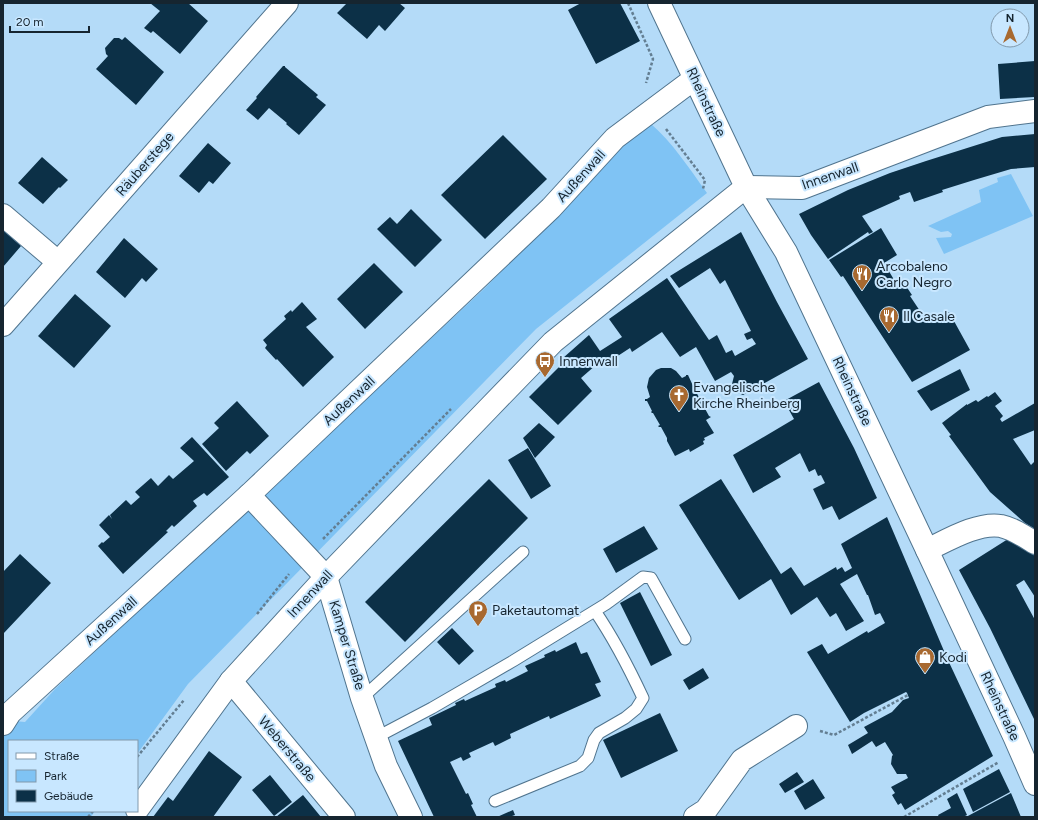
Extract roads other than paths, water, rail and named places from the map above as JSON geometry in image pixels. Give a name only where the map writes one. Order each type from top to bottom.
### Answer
[{"type":"street","name":"Räuberstege","points":[[3,325],[287,3]]},
{"type":"street","name":"Rheinstraße","points":[[658,3],[746,187],[786,252],[927,550],[1035,784]]},
{"type":"street","name":"Außenwall","points":[[3,724],[10,713],[249,495],[551,208],[615,138],[694,79]]},
{"type":"street","name":"Innenwall","points":[[138,807],[230,681],[326,577],[553,342],[746,187],[802,188],[988,118],[1035,111]]},
{"type":"street","points":[[3,215],[58,262]]},
{"type":"street","name":"Kamper Straße","points":[[249,495],[326,577],[362,698],[386,766],[411,817]]},
{"type":"street","points":[[927,550],[967,532],[986,526],[1001,526],[1018,532],[1035,543]]},
{"type":"street","name":"Weberstraße","points":[[230,681],[344,817]]},
{"type":"street","points":[[695,817],[706,810],[742,760],[796,726]]},
{"type":"lane","points":[[362,698],[523,552]]},
{"type":"lane","points":[[377,737],[432,708],[596,611],[643,577],[651,578],[685,639]]},
{"type":"lane","points":[[495,801],[580,766],[588,758],[594,740],[599,732],[625,718],[640,704],[643,698],[632,674],[596,611]]},
{"type":"place","name":"Arcobaleno Carlo Negro","points":[[862,291]]},
{"type":"place","name":"Il Casale","points":[[889,333]]},
{"type":"place","name":"Innenwall","points":[[545,378]]},
{"type":"place","name":"Evangelische Kirche Rheinberg","points":[[679,412]]},
{"type":"place","name":"Paketautomat","points":[[478,627]]},
{"type":"place","name":"Kodi","points":[[925,674]]}]
